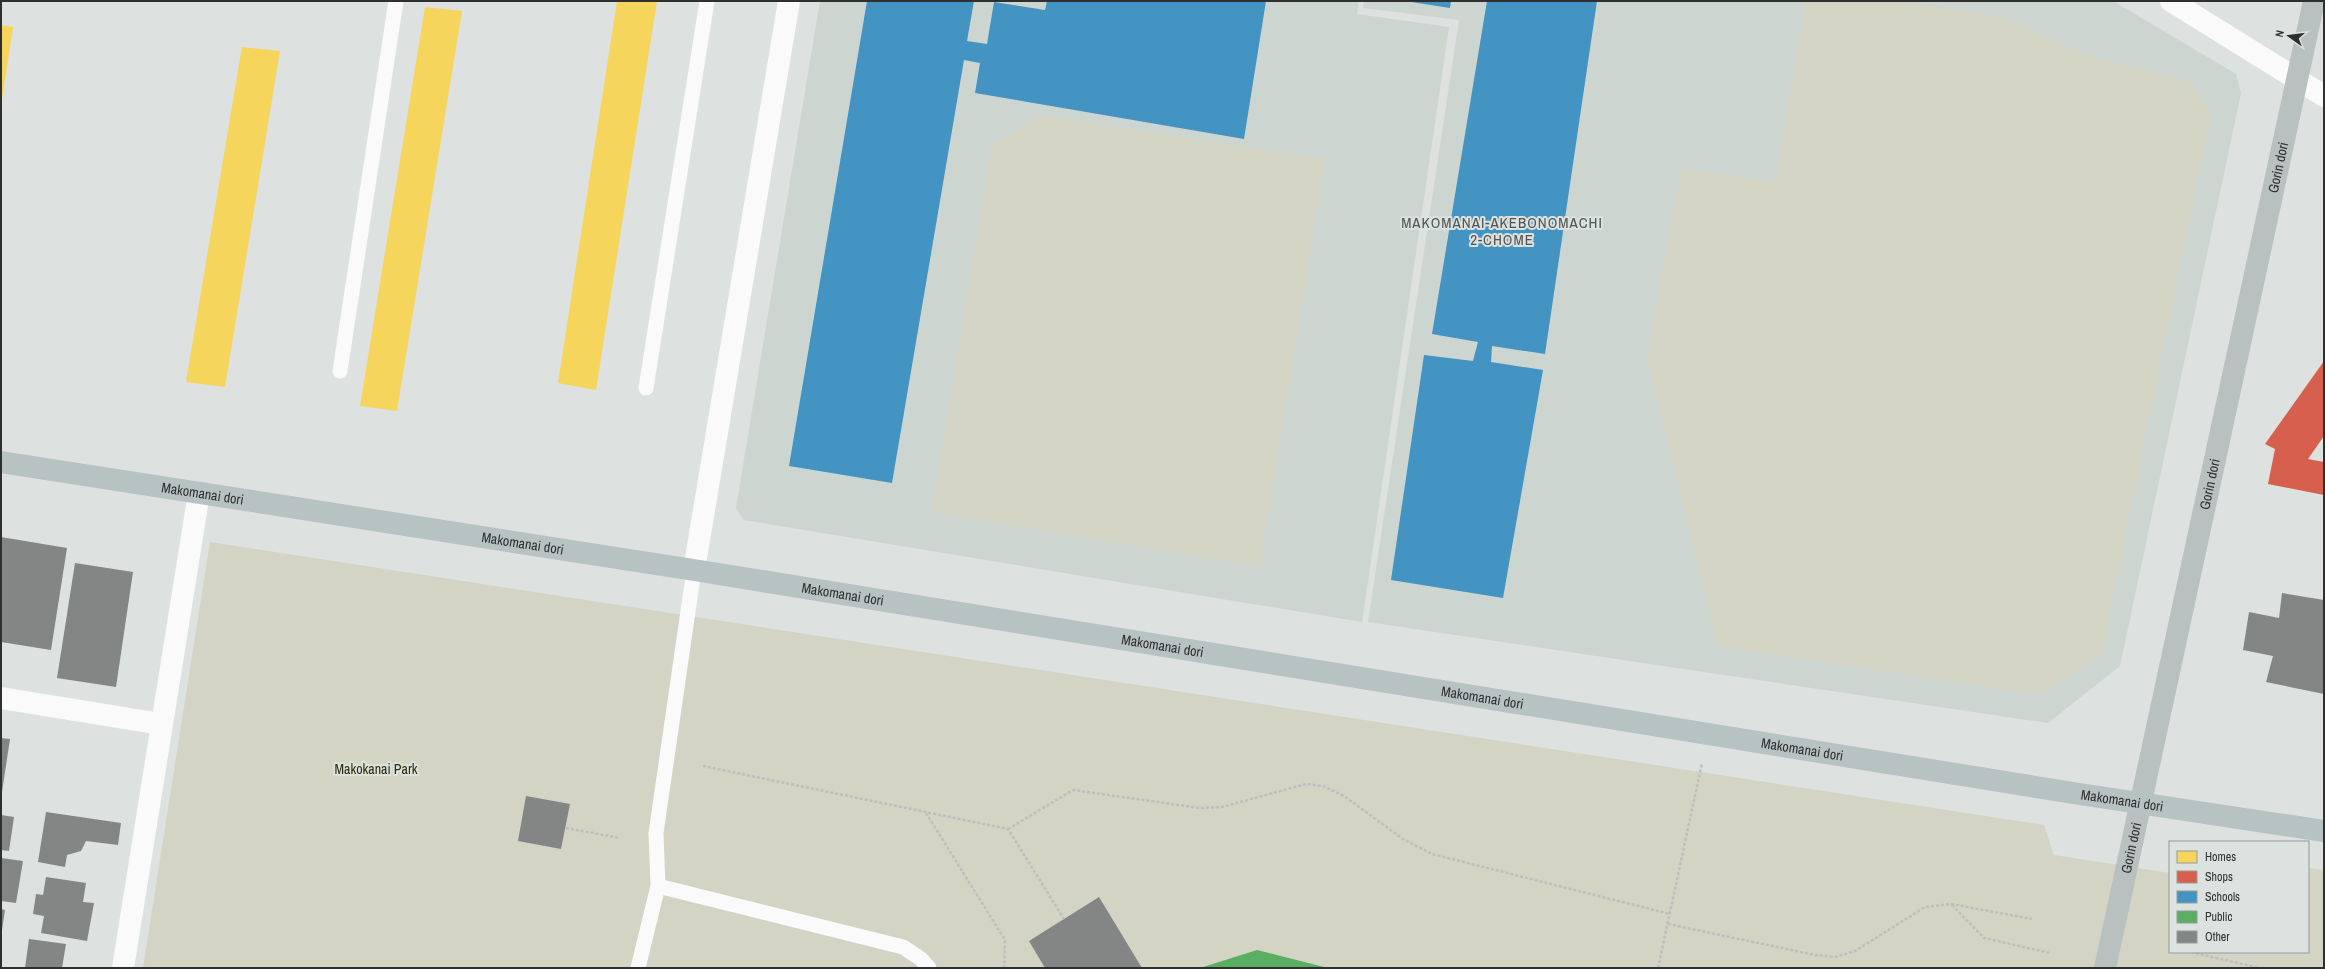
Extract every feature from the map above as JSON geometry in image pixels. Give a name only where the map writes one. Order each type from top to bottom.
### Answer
[{"type":"highway","name":"Makomanai dori","points":[[1,462],[694,570],[2140,803],[2324,831]]},
{"type":"main road","name":"Gorin dori","points":[[2105,968],[2298,81],[2314,1]]},
{"type":"street","points":[[694,570],[789,1]]},
{"type":"street","points":[[2171,1],[2324,96]]},
{"type":"street","points":[[123,968],[199,493]]},
{"type":"street","points":[[1,698],[161,724]]},
{"type":"lane","points":[[340,371],[396,1]]},
{"type":"lane","points":[[646,388],[707,1]]},
{"type":"lane","points":[[638,968],[658,886],[656,833],[694,570]]},
{"type":"lane","points":[[658,886],[903,947],[921,959],[929,968]]},
{"type":"path","points":[[1658,968],[1702,764]]},
{"type":"path","points":[[704,766],[1008,829],[1073,790],[1200,808],[1222,807],[1306,784],[1323,786],[1344,796],[1403,839],[1432,854],[1670,914]]},
{"type":"path","points":[[926,812],[1005,940],[1004,968]]},
{"type":"path","points":[[566,828],[620,838]]},
{"type":"path","points":[[1008,829],[1064,919]]},
{"type":"path","points":[[1668,924],[1815,956],[1836,957],[1856,951],[1925,907],[1951,904],[2032,919]]},
{"type":"path","points":[[1951,904],[1984,938],[2050,953]]},
{"type":"path","points":[[2195,953],[2259,968]]},
{"type":"shaded area","points":[[820,1],[1359,1],[1357,14],[1449,27],[1362,622],[744,520],[736,508]]},
{"type":"shaded area","points":[[1364,1],[2113,1],[2236,74],[2241,93],[2120,666],[2048,723],[1368,622],[1459,20],[1363,8]]},
{"type":"green space","points":[[1806,1],[1900,1],[2004,17],[2075,51],[2192,83],[2211,114],[2101,655],[2039,695],[1717,646],[1647,358],[1681,168],[1775,182]]},
{"type":"green space","points":[[1041,115],[1325,159],[1260,567],[932,512],[992,145]]},
{"type":"green space","name":"Makokanai Park","points":[[210,542],[2044,825],[2054,855],[2169,873],[2169,953],[2309,953],[2309,868],[2324,870],[2324,968],[143,968]]},
{"type":"building: Homes","points":[[617,1],[657,1],[596,390],[558,383]]},
{"type":"building: Homes","points":[[425,7],[462,11],[397,411],[360,406]]},
{"type":"building: Homes","points":[[1,25],[13,27],[2,100],[1,100]]},
{"type":"building: Homes","points":[[242,47],[280,51],[225,387],[186,382]]},
{"type":"building: Shops","points":[[2324,361],[2324,436],[2308,459],[2324,462],[2324,495],[2268,484],[2275,449],[2265,444]]},
{"type":"building: Schools","points":[[867,1],[974,1],[967,41],[987,44],[994,2],[1045,10],[1047,1],[1266,1],[1244,139],[975,93],[980,63],[964,60],[892,483],[789,466]]},
{"type":"building: Schools","points":[[1405,1],[1451,1],[1450,8]]},
{"type":"building: Schools","points":[[1487,1],[1597,1],[1545,354],[1492,346],[1491,362],[1543,370],[1503,598],[1391,580],[1424,355],[1473,361],[1478,342],[1432,334]]},
{"type":"building: Public","points":[[1257,950],[1324,967],[1324,968],[1200,968]]},
{"type":"building: Other","points":[[1,537],[67,548],[51,650],[1,642]]},
{"type":"building: Other","points":[[75,563],[133,572],[116,687],[57,678]]},
{"type":"building: Other","points":[[2282,593],[2324,600],[2324,694],[2266,682],[2273,656],[2243,650],[2249,612],[2279,618]]},
{"type":"building: Other","points":[[1,738],[10,739],[2,792],[1,792]]},
{"type":"building: Other","points":[[526,796],[570,804],[561,849],[518,841]]},
{"type":"building: Other","points":[[46,812],[121,823],[118,845],[86,841],[81,851],[67,855],[65,867],[38,862]]},
{"type":"building: Other","points":[[1,815],[14,817],[9,851],[1,850]]},
{"type":"building: Other","points":[[1,858],[23,861],[16,903],[1,901]]},
{"type":"building: Other","points":[[46,877],[86,883],[83,902],[94,903],[87,941],[41,933],[44,916],[33,914],[36,894],[43,895]]},
{"type":"building: Other","points":[[1099,897],[1142,968],[1045,968],[1029,941]]},
{"type":"building: Other","points":[[1,909],[5,910],[2,930],[1,930]]},
{"type":"building: Other","points":[[29,939],[66,944],[62,968],[25,968]]},
{"type":"district","name":"MAKOMANAI-AKEBONOMACHI 2-CHOME","points":[[1502,232]]}]
